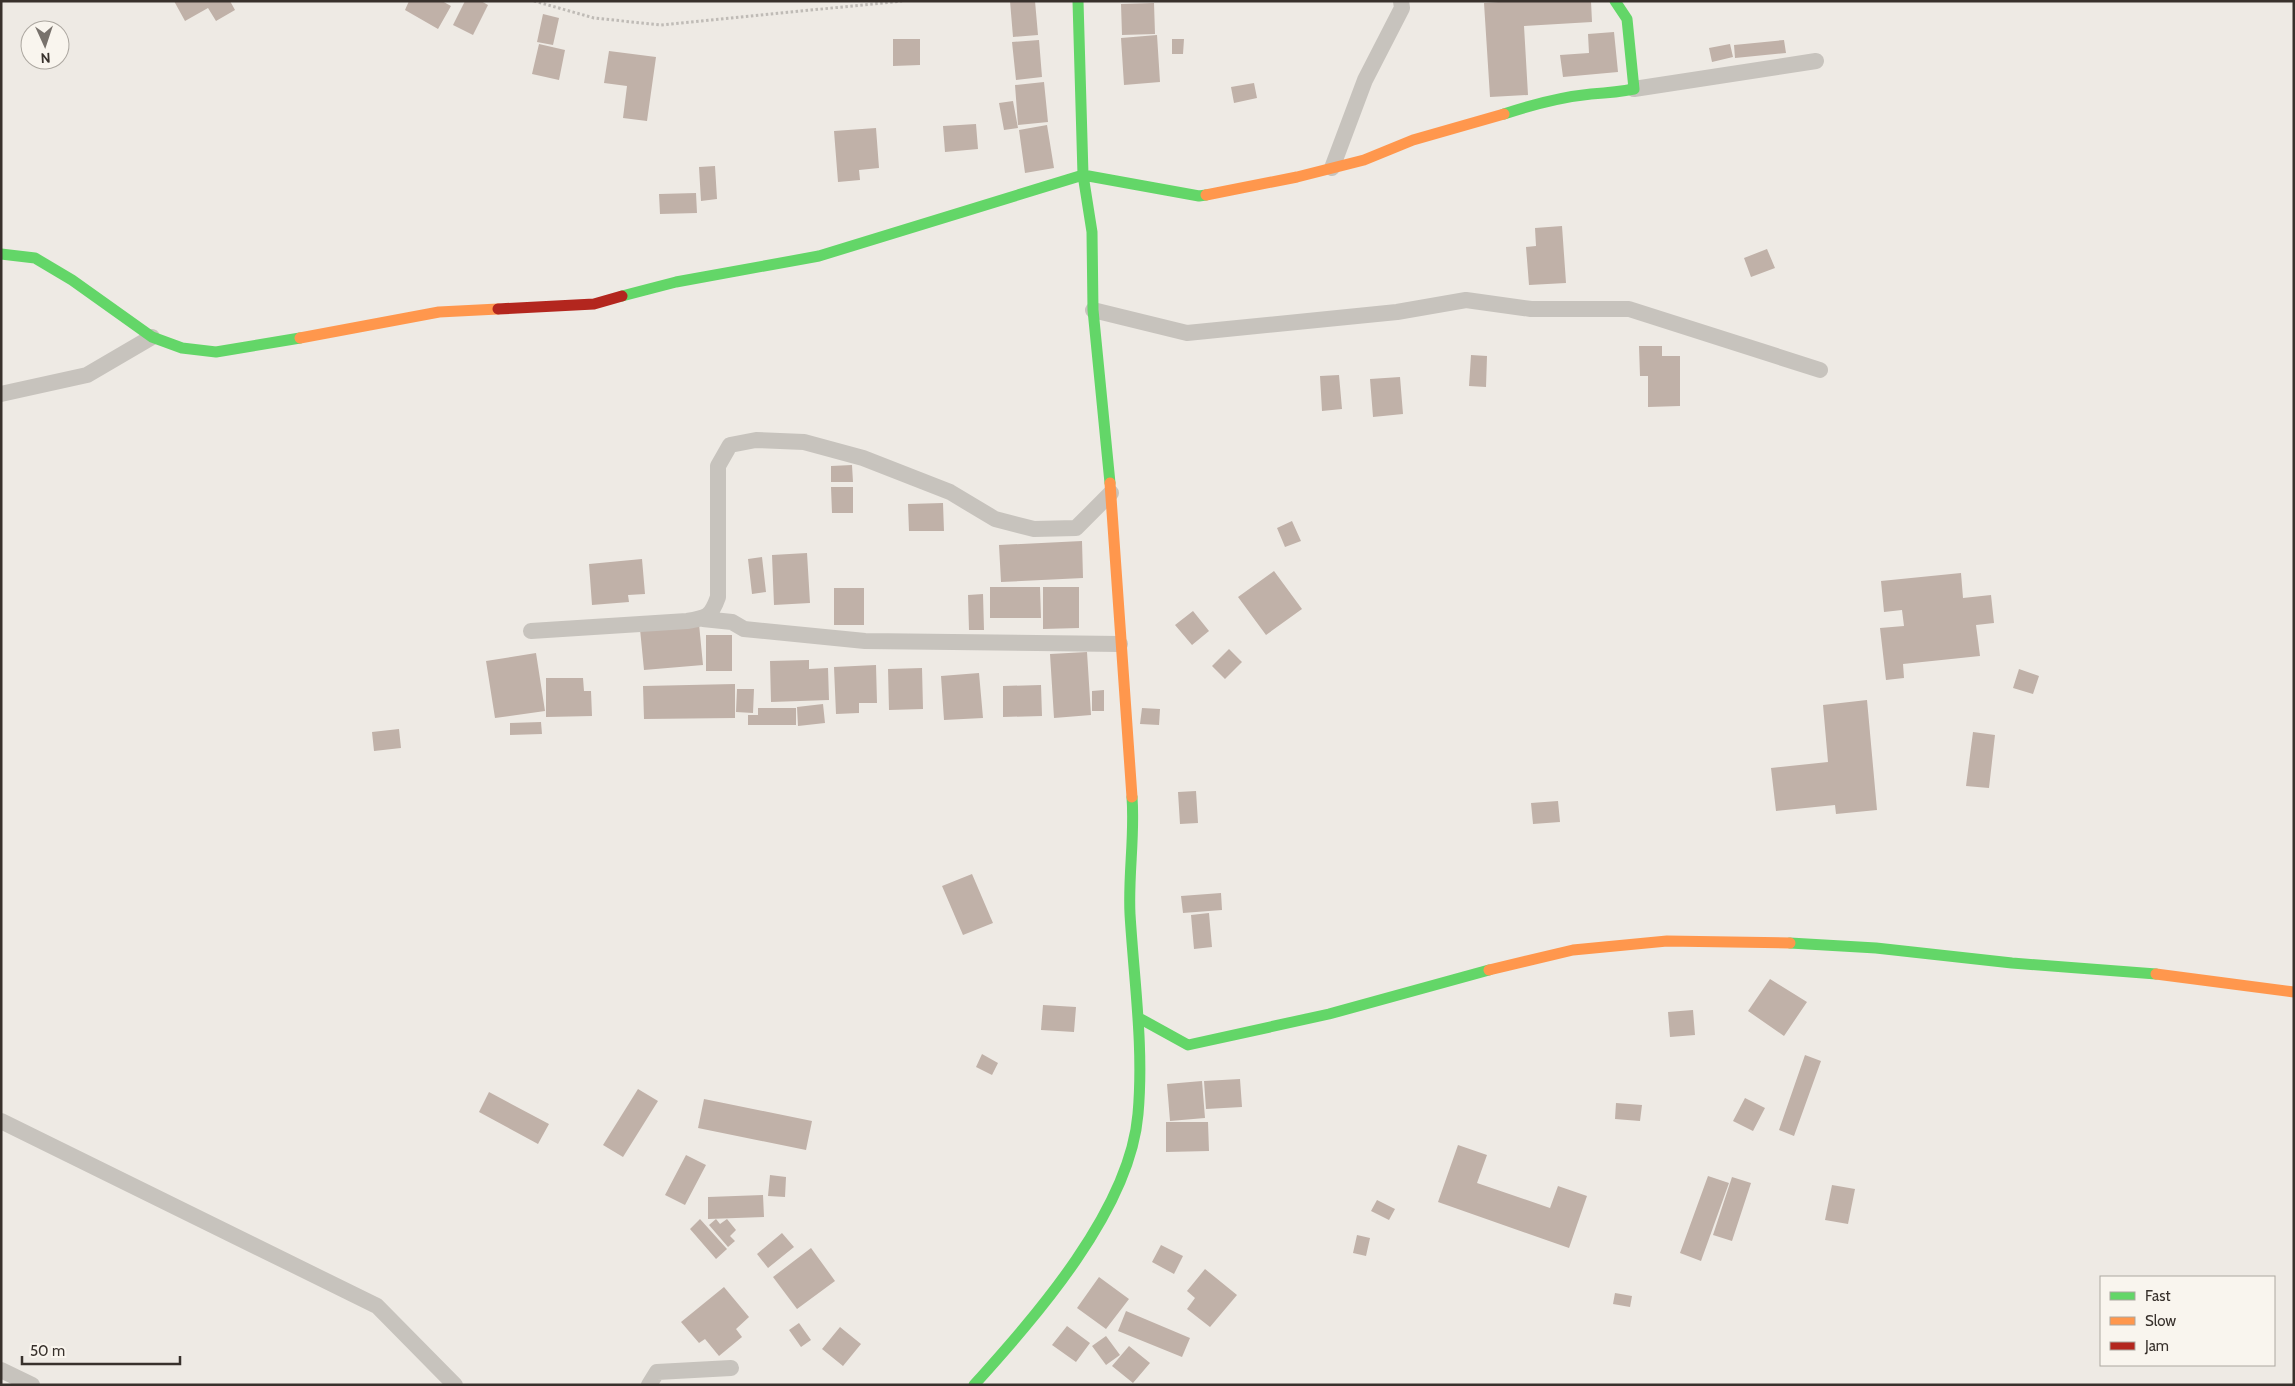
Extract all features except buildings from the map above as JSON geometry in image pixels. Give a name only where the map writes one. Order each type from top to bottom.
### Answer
[{"type":"street","points":[[974,1385],[1018,1336],[1083,1248],[1115,1196],[1129,1158],[1138,1116],[1139,1018],[1130,912],[1133,810],[1110,493],[1093,310],[1092,232],[1083,175],[1078,1]]},
{"type":"street","points":[[1332,168],[1365,80],[1402,8],[1401,1]]},
{"type":"street","points":[[1615,1],[1627,19],[1634,89]]},
{"type":"street","points":[[1,254],[35,258],[72,280],[152,337],[182,348],[216,352],[372,326],[439,312],[594,304],[676,282],[819,256],[1083,175],[1199,196],[1296,177],[1364,160],[1430,135],[1479,123],[1528,106],[1590,94],[1615,93],[1816,61]]},
{"type":"street","points":[[1093,310],[1187,334],[1388,313],[1466,300],[1531,309],[1629,309],[1820,370]]},
{"type":"street","points":[[1,394],[87,375],[152,337]]},
{"type":"street","points":[[703,619],[713,612],[718,597],[718,466],[730,446],[756,440],[804,442],[863,458],[950,492],[995,519],[1034,529],[1076,528],[1110,493]]},
{"type":"street","points":[[531,631],[703,619],[732,622],[744,628],[864,641],[1120,644]]},
{"type":"street","points":[[1139,1018],[1188,1045],[1329,1014],[1451,979],[1573,950],[1667,941],[1771,942],[1876,948],[2012,963],[2132,971],[2294,992]]},
{"type":"street","points":[[1,1121],[377,1306],[455,1385]]},
{"type":"street","points":[[649,1385],[657,1372],[731,1368]]},
{"type":"street","points":[[1,1370],[32,1385]]},
{"type":"path","points":[[534,1],[594,18],[660,25],[902,1]]},
{"type":"traffic: fast","points":[[1078,1],[1083,175],[1092,232],[1093,310],[1110,483]]},
{"type":"traffic: fast","points":[[1504,114],[1569,97],[1634,89],[1627,19],[1615,1]]},
{"type":"traffic: fast","points":[[622,296],[676,282],[819,256],[1083,175],[1199,196],[1206,195]]},
{"type":"traffic: fast","points":[[1,254],[35,258],[72,280],[152,337],[182,348],[216,352],[300,338]]},
{"type":"traffic: fast","points":[[974,1385],[1025,1327],[1076,1260],[1099,1224],[1118,1187],[1131,1150],[1138,1114],[1140,1089],[1138,1014],[1130,914],[1132,797]]},
{"type":"traffic: fast","points":[[1790,943],[1876,948],[2012,963],[2156,974]]},
{"type":"traffic: fast","points":[[1139,1018],[1188,1045],[1329,1014],[1489,970]]},
{"type":"traffic: slow","points":[[1206,195],[1297,177],[1364,160],[1413,140],[1504,114]]},
{"type":"traffic: slow","points":[[300,338],[439,312],[498,309]]},
{"type":"traffic: slow","points":[[1110,483],[1132,797]]},
{"type":"traffic: slow","points":[[1489,970],[1573,950],[1667,941],[1790,943]]},
{"type":"traffic: slow","points":[[2156,974],[2294,992]]},
{"type":"traffic: jam","points":[[498,309],[594,304],[622,296]]}]
